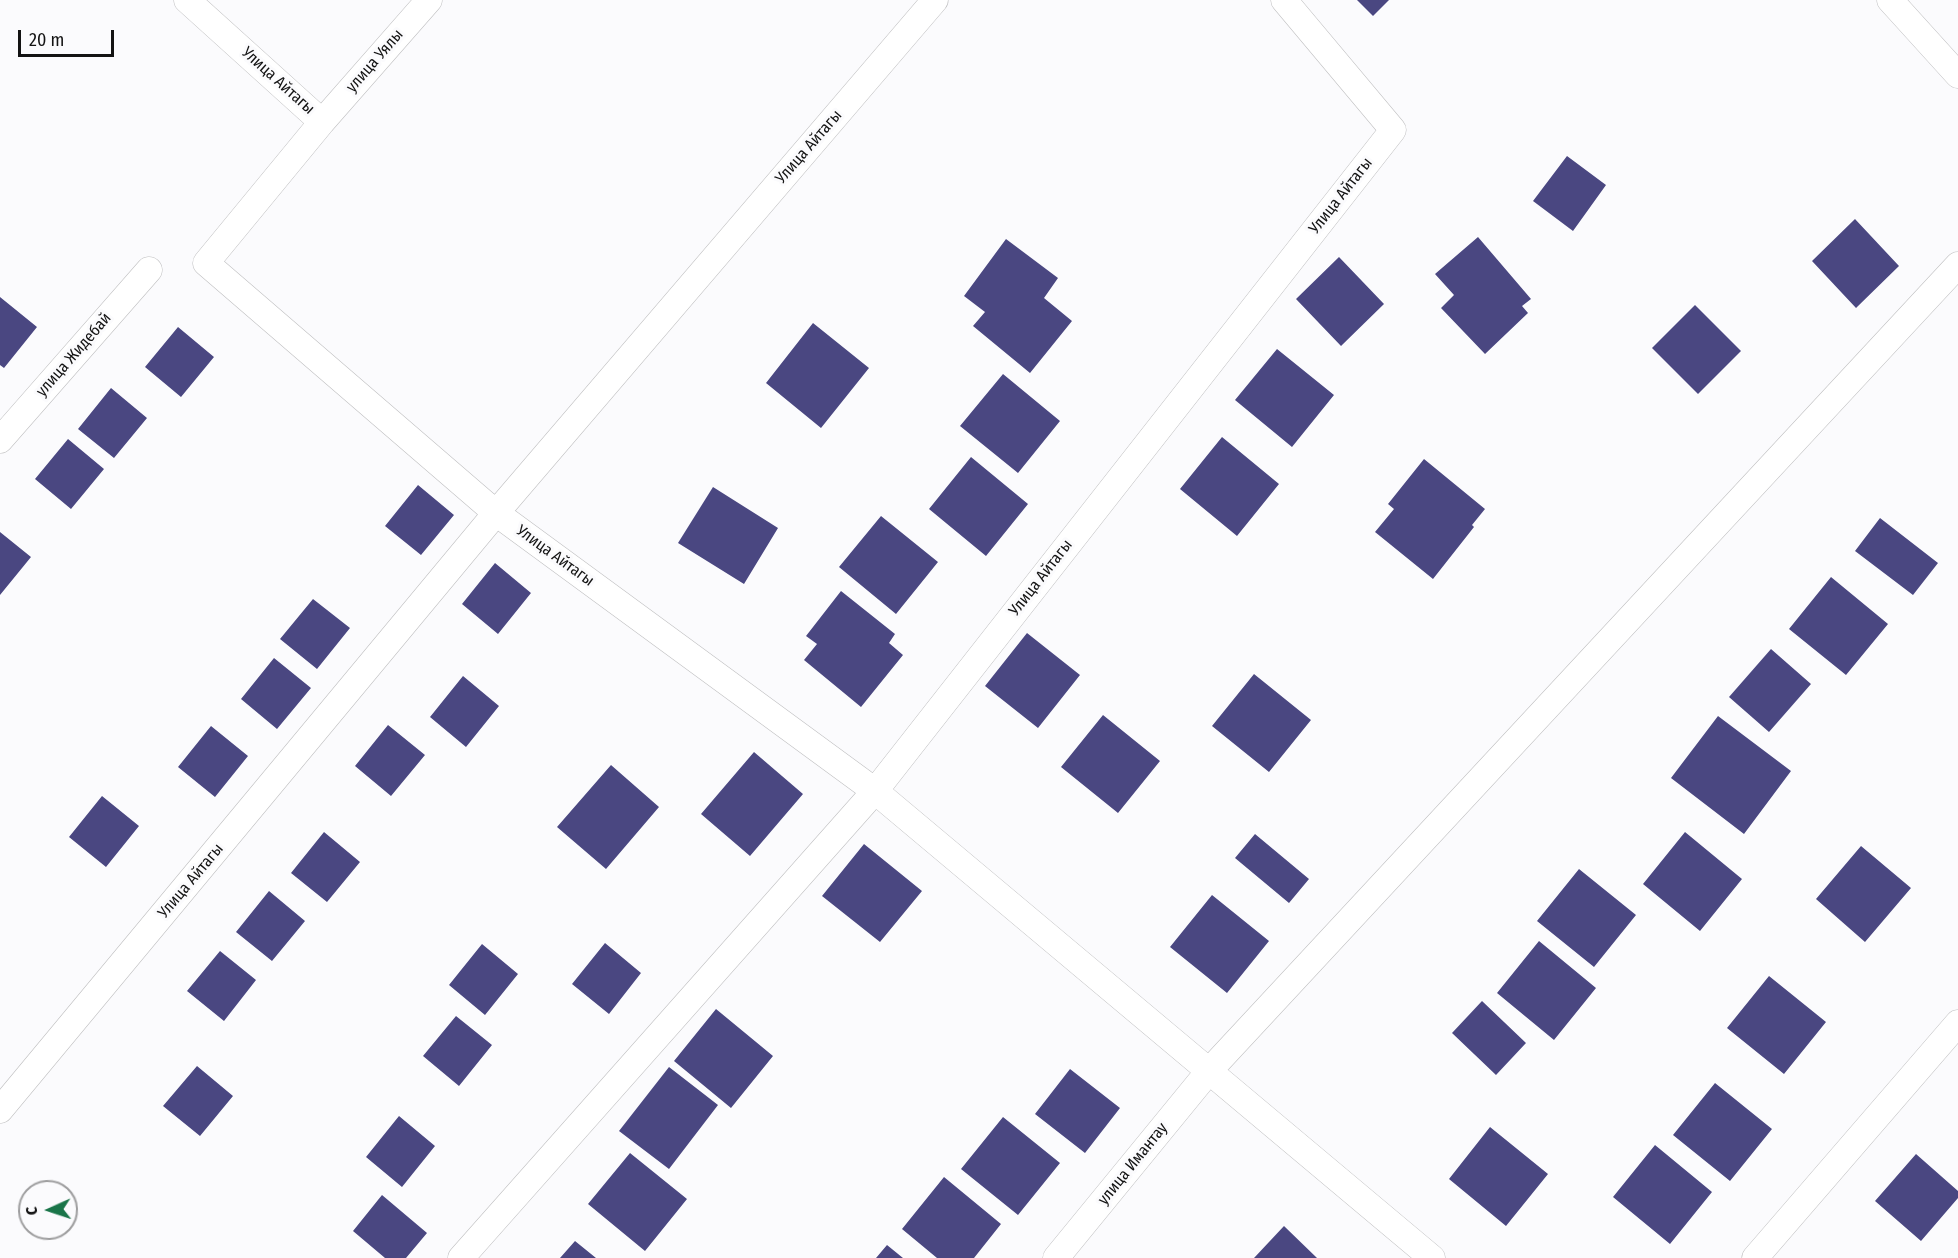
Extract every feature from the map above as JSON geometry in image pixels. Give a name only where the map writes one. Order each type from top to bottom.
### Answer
[{"type":"street","name":"Улица Айтагы","points":[[187,0],[322,122],[206,263],[496,513],[875,790],[1393,130],[1284,0]]},
{"type":"street","name":"улица Уялы","points":[[322,122],[429,0]]},
{"type":"street","name":"Улица Айтагы","points":[[0,1110],[496,513],[935,0]]},
{"type":"street","points":[[1890,0],[1958,75]]},
{"type":"street","name":"улица Имантау","points":[[1056,1258],[1209,1071],[1958,266]]},
{"type":"street","name":"улица Жидебай","points":[[0,440],[149,270]]},
{"type":"street","points":[[461,1258],[875,790],[1432,1258]]},
{"type":"street","points":[[1755,1258],[1958,1023]]},
{"type":"building","points":[[1357,0],[1389,0],[1373,16]]},
{"type":"building","points":[[1567,156],[1606,185],[1573,231],[1533,201]]},
{"type":"building","points":[[1855,219],[1899,266],[1856,308],[1812,261]]},
{"type":"building","points":[[1478,237],[1531,299],[1522,306],[1528,313],[1485,354],[1441,308],[1454,295],[1435,274]]},
{"type":"building","points":[[1006,239],[1058,278],[1044,298],[1072,321],[1030,373],[973,326],[985,312],[964,296]]},
{"type":"building","points":[[1339,257],[1384,304],[1341,346],[1296,299]]},
{"type":"building","points":[[0,297],[37,327],[4,368],[0,365]]},
{"type":"building","points":[[1695,305],[1741,351],[1698,394],[1652,348]]},
{"type":"building","points":[[813,323],[869,368],[821,428],[766,383]]},
{"type":"building","points":[[178,327],[214,357],[181,397],[145,367]]},
{"type":"building","points":[[1277,349],[1334,395],[1292,447],[1235,400]]},
{"type":"building","points":[[1003,374],[1060,421],[1018,473],[960,426]]},
{"type":"building","points":[[111,388],[147,418],[114,458],[78,429]]},
{"type":"building","points":[[1222,437],[1279,484],[1237,536],[1180,489]]},
{"type":"building","points":[[68,439],[104,469],[71,509],[35,479]]},
{"type":"building","points":[[971,457],[1028,504],[986,556],[929,509]]},
{"type":"building","points":[[1424,459],[1485,509],[1472,525],[1474,527],[1433,579],[1375,532],[1394,509],[1388,504]]},
{"type":"building","points":[[418,485],[454,515],[421,555],[385,526]]},
{"type":"building","points":[[713,487],[778,528],[744,584],[678,543]]},
{"type":"building","points":[[881,516],[938,562],[896,614],[839,567]]},
{"type":"building","points":[[1880,518],[1938,563],[1913,595],[1855,551]]},
{"type":"building","points":[[0,532],[31,557],[0,595]]},
{"type":"building","points":[[495,563],[531,593],[498,634],[462,604]]},
{"type":"building","points":[[1831,577],[1888,624],[1846,675],[1789,629]]},
{"type":"building","points":[[841,591],[895,634],[889,643],[903,655],[861,707],[804,660],[817,644],[806,636]]},
{"type":"building","points":[[313,599],[350,628],[317,669],[280,639]]},
{"type":"building","points":[[1027,633],[1080,675],[1038,728],[985,686]]},
{"type":"building","points":[[1771,649],[1811,684],[1769,732],[1729,697]]},
{"type":"building","points":[[274,658],[311,688],[277,729],[241,699]]},
{"type":"building","points":[[1254,674],[1311,720],[1269,772],[1212,726]]},
{"type":"building","points":[[463,676],[499,706],[466,747],[430,717]]},
{"type":"building","points":[[1103,715],[1160,761],[1118,813],[1061,767]]},
{"type":"building","points":[[1718,716],[1791,771],[1744,834],[1671,778]]},
{"type":"building","points":[[388,725],[425,755],[391,796],[355,766]]},
{"type":"building","points":[[211,726],[248,756],[215,797],[178,767]]},
{"type":"building","points":[[754,752],[803,794],[750,856],[701,814]]},
{"type":"building","points":[[611,765],[659,807],[606,869],[557,827]]},
{"type":"building","points":[[102,796],[139,826],[106,867],[69,837]]},
{"type":"building","points":[[324,832],[360,862],[327,902],[291,873]]},
{"type":"building","points":[[1685,832],[1742,879],[1700,931],[1643,884]]},
{"type":"building","points":[[1255,834],[1309,879],[1289,903],[1235,858]]},
{"type":"building","points":[[864,844],[922,891],[880,942],[822,896]]},
{"type":"building","points":[[1861,846],[1911,888],[1865,942],[1816,899]]},
{"type":"building","points":[[1579,869],[1636,915],[1594,967],[1537,921]]},
{"type":"building","points":[[269,891],[305,921],[272,961],[236,932]]},
{"type":"building","points":[[1212,895],[1269,941],[1227,993],[1170,947]]},
{"type":"building","points":[[1539,941],[1596,988],[1554,1040],[1497,993]]},
{"type":"building","points":[[605,943],[641,973],[609,1014],[572,984]]},
{"type":"building","points":[[482,944],[518,974],[485,1015],[449,985]]},
{"type":"building","points":[[220,951],[256,980],[224,1021],[187,991]]},
{"type":"building","points":[[1769,976],[1826,1022],[1784,1074],[1727,1028]]},
{"type":"building","points":[[1482,1001],[1526,1043],[1496,1075],[1452,1033]]},
{"type":"building","points":[[716,1009],[773,1056],[731,1108],[674,1061]]},
{"type":"building","points":[[456,1016],[492,1045],[459,1086],[423,1056]]},
{"type":"building","points":[[197,1066],[233,1096],[200,1136],[163,1106]]},
{"type":"building","points":[[669,1067],[718,1105],[669,1169],[619,1131]]},
{"type":"building","points":[[1070,1069],[1120,1108],[1085,1153],[1035,1114]]},
{"type":"building","points":[[1715,1083],[1772,1129],[1730,1181],[1673,1135]]},
{"type":"building","points":[[399,1116],[435,1146],[402,1187],[366,1157]]},
{"type":"building","points":[[1003,1117],[1060,1163],[1018,1215],[961,1169]]},
{"type":"building","points":[[1490,1127],[1548,1174],[1506,1226],[1449,1179]]},
{"type":"building","points":[[1655,1145],[1712,1192],[1670,1244],[1613,1197]]},
{"type":"building","points":[[630,1153],[687,1199],[645,1251],[588,1204]]},
{"type":"building","points":[[1916,1154],[1958,1191],[1958,1198],[1921,1241],[1875,1201]]},
{"type":"building","points":[[944,1177],[1001,1224],[974,1258],[937,1258],[902,1229]]},
{"type":"building","points":[[382,1195],[427,1233],[406,1258],[385,1258],[353,1231]]},
{"type":"building","points":[[1284,1226],[1317,1258],[1254,1258]]},
{"type":"building","points":[[575,1241],[596,1258],[560,1258]]},
{"type":"building","points":[[887,1245],[903,1258],[876,1258]]}]
